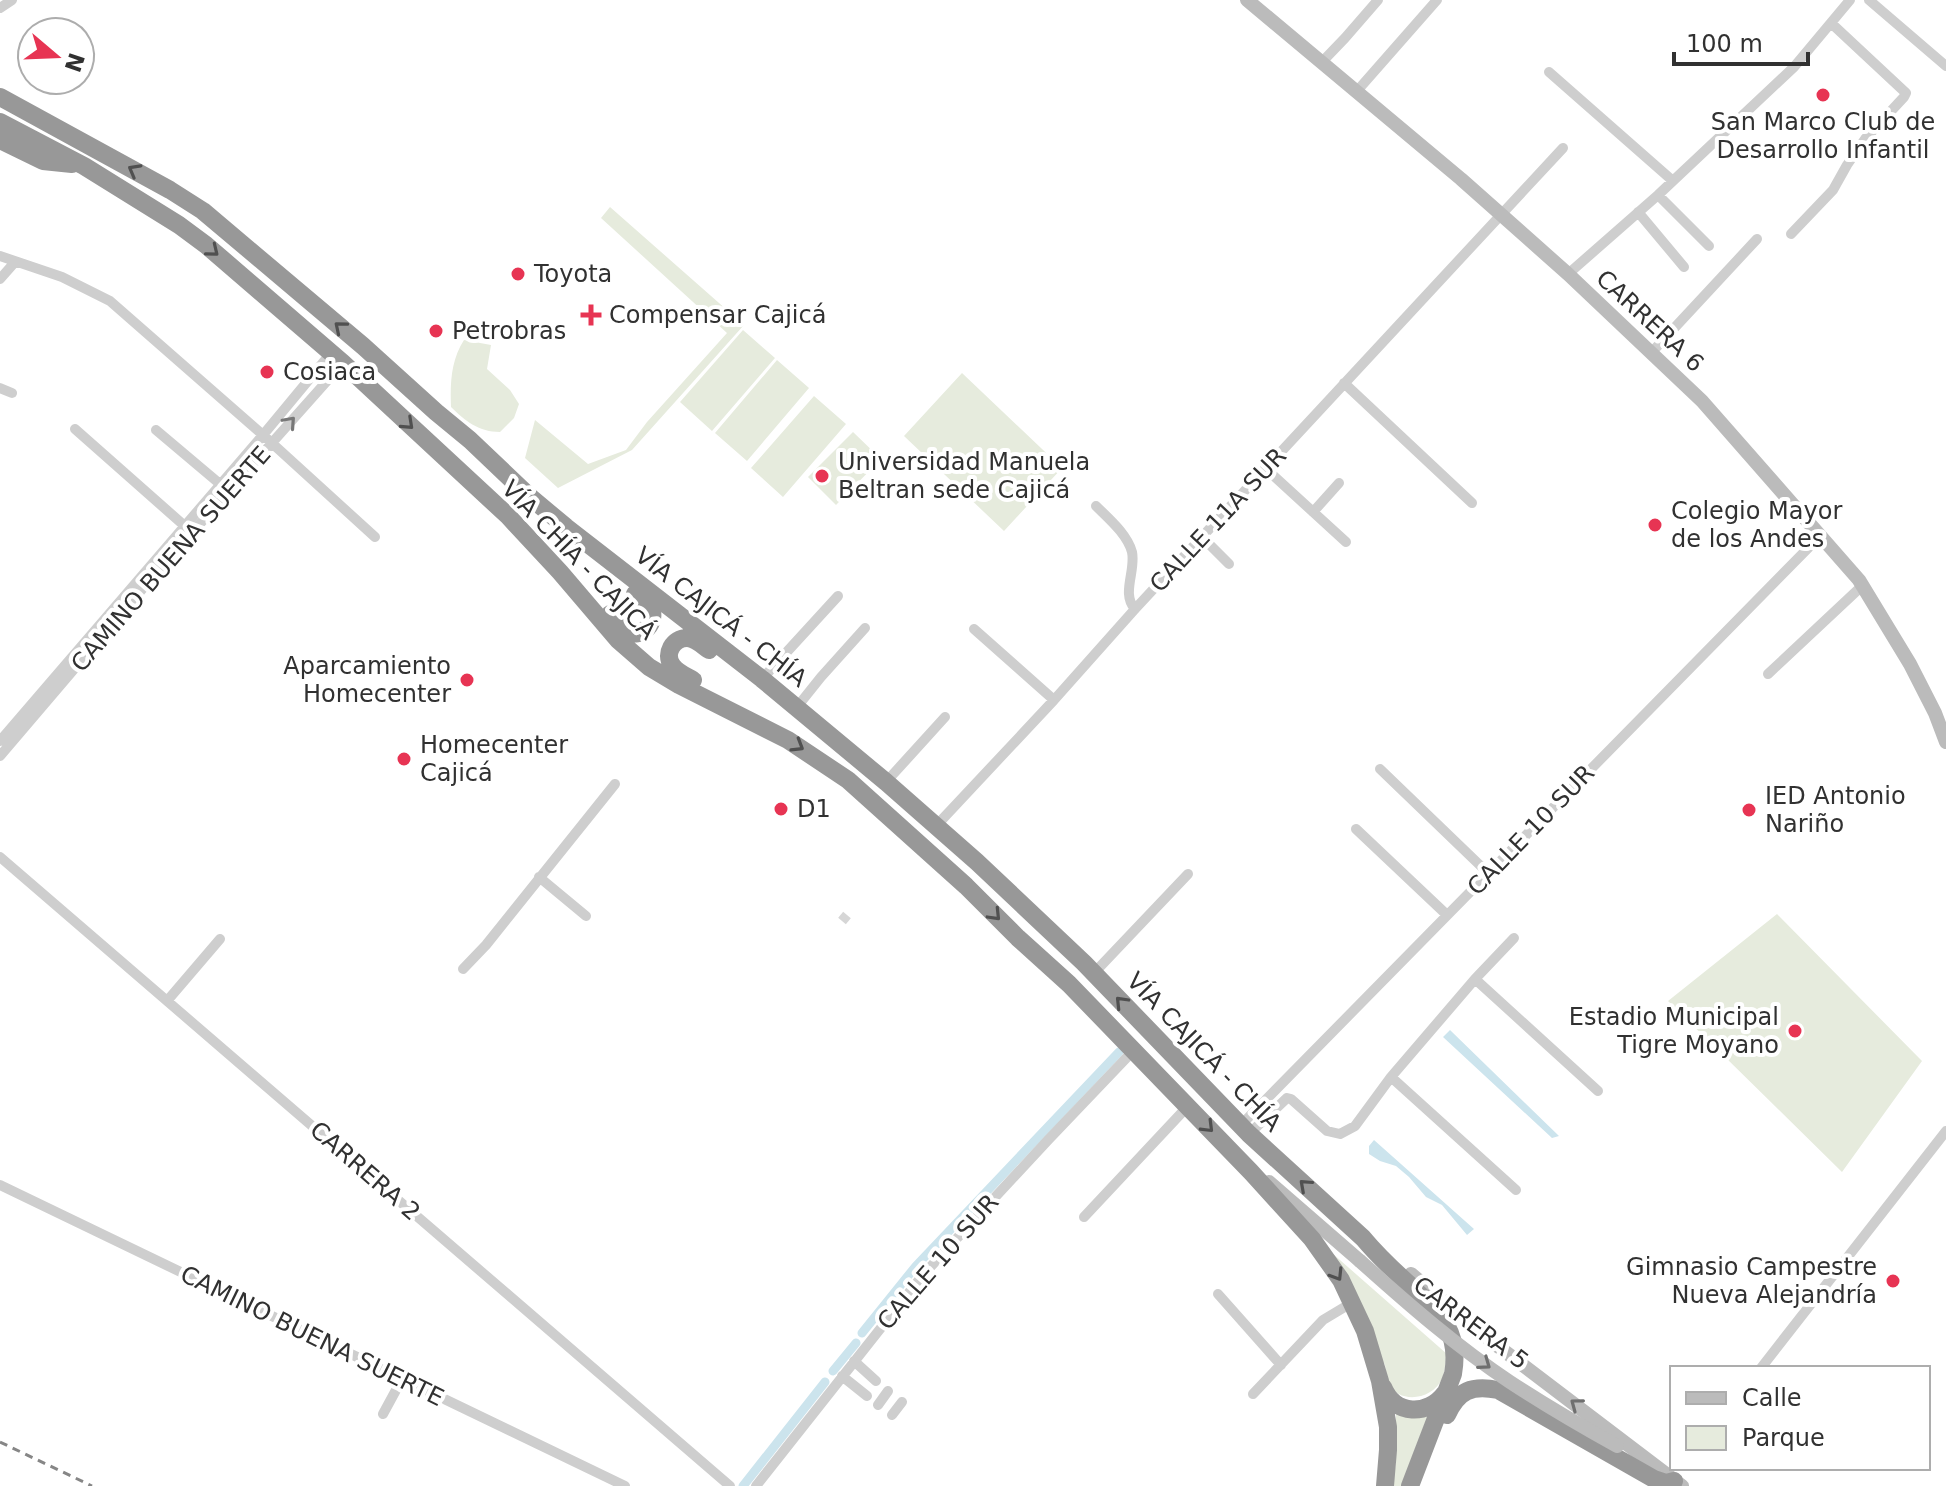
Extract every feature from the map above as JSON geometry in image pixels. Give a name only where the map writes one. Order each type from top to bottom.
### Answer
[{"type":"highway","name":"VÍA CAJICÁ - CHÍA","points":[[0,97],[203,211],[363,346],[566,527],[797,707],[886,782],[1094,973],[1245,1130],[1363,1238],[1446,1324],[1456,1357],[1453,1374],[1413,1480]]},
{"type":"highway","name":"VÍA CHÍA - CAJICÁ","points":[[0,122],[84,166],[206,245],[337,358],[508,516],[618,640],[649,667],[788,740],[848,780],[1069,984],[1251,1172],[1312,1239],[1341,1280],[1365,1331],[1380,1381],[1388,1427],[1385,1486]]},
{"type":"highway","points":[[0,140],[43,161],[84,166]]},
{"type":"highway","points":[[510,478],[516,496],[651,609],[653,617],[650,625],[636,634],[628,632],[584,582],[560,572]]},
{"type":"highway","points":[[755,724],[743,706],[679,672],[670,664],[668,655],[676,641],[691,638],[739,671],[758,676]]},
{"type":"highway","points":[[1380,1381],[1386,1395],[1397,1405],[1411,1410],[1426,1408],[1439,1401],[1448,1390]]},
{"type":"highway","points":[[1413,1480],[1432,1451],[1452,1403],[1470,1389],[1482,1387],[1498,1390],[1654,1479],[1666,1483],[1679,1480]]},
{"type":"main road","name":"CARRERA 6","points":[[1247,0],[1568,274],[1702,401],[1863,585],[1910,664],[1946,742]]},
{"type":"main road","name":"CARRERA 5","points":[[1251,1172],[1267,1179],[1407,1304],[1482,1362],[1561,1415],[1679,1480]]},
{"type":"main road","name":"CARRERA 5","points":[[1363,1238],[1383,1249],[1432,1294],[1499,1347],[1679,1480]]},
{"type":"street","points":[[0,8],[12,0]]},
{"type":"street","points":[[1321,63],[1378,0]]},
{"type":"street","points":[[1357,91],[1437,0]]},
{"type":"street","points":[[1568,274],[1658,195],[1794,67],[1850,0]]},
{"type":"street","points":[[1869,0],[1946,66]]},
{"type":"street","points":[[1791,234],[1833,190],[1865,139],[1906,93],[1831,23]]},
{"type":"street","points":[[1549,72],[1673,181]]},
{"type":"street","name":"CALLE 11A SUR","points":[[936,826],[1563,148]]},
{"type":"street","points":[[1658,195],[1709,246]]},
{"type":"street","points":[[1638,212],[1684,267]]},
{"type":"street","points":[[1652,352],[1757,239]]},
{"type":"street","points":[[0,256],[62,277],[110,301],[375,537]]},
{"type":"street","points":[[0,279],[15,262]]},
{"type":"street","name":"CAMINO BUENA SUERTE","points":[[0,756],[81,654],[337,358]]},
{"type":"street","points":[[1344,383],[1472,503]]},
{"type":"street","points":[[0,388],[12,393]]},
{"type":"street","points":[[75,429],[189,529]]},
{"type":"street","points":[[156,430],[220,484]]},
{"type":"street","name":"CAMINO BUENA SUERTE","points":[[189,529],[220,484],[267,439]]},
{"type":"street","points":[[1265,468],[1346,542]]},
{"type":"street","points":[[1313,512],[1339,483]]},
{"type":"street","points":[[1096,506],[1131,549],[1133,561],[1128,599],[1135,609]]},
{"type":"street","name":"CALLE 10 SUR","points":[[1245,1130],[1447,915],[1821,535]]},
{"type":"street","points":[[1202,537],[1229,564]]},
{"type":"street","points":[[1768,674],[1863,585]]},
{"type":"street","points":[[758,676],[838,596]]},
{"type":"street","points":[[797,707],[865,628]]},
{"type":"street","points":[[974,629],[1054,700]]},
{"type":"street","name":"CAMINO BUENA SUERTE","points":[[0,741],[81,654]]},
{"type":"street","points":[[886,782],[945,717]]},
{"type":"street","points":[[1380,769],[1488,873]]},
{"type":"street","points":[[463,969],[486,945],[615,784]]},
{"type":"street","points":[[1356,829],[1447,915]]},
{"type":"street","name":"CARRERA 2","points":[[0,857],[730,1486]]},
{"type":"street","points":[[1094,973],[1188,874]]},
{"type":"street","points":[[539,877],[586,916]]},
{"type":"street","points":[[1245,1130],[1287,1098],[1327,1131],[1340,1134],[1355,1126],[1391,1077],[1514,938]]},
{"type":"street","points":[[167,1001],[220,939]]},
{"type":"street","points":[[1475,979],[1598,1091]]},
{"type":"street","name":"CALLE 10 SUR","points":[[756,1486],[922,1276],[1133,1051]]},
{"type":"street","points":[[1391,1077],[1516,1190]]},
{"type":"street","points":[[1084,1217],[1188,1106]]},
{"type":"street","points":[[1763,1366],[1946,1131]]},
{"type":"street","name":"CAMINO BUENA SUERTE","points":[[0,1185],[625,1486]]},
{"type":"street","points":[[1218,1294],[1281,1365]]},
{"type":"street","points":[[1253,1394],[1323,1320],[1353,1302]]},
{"type":"street","points":[[842,1376],[863,1394],[873,1377],[854,1361]]},
{"type":"street","points":[[383,1414],[402,1379]]},
{"type":"street","points":[[878,1405],[888,1391]]},
{"type":"street","points":[[892,1415],[902,1402]]},
{"type":"green space","points":[[610,207],[744,325],[632,450],[558,488],[525,458],[535,420],[588,464],[626,450],[647,422],[727,333],[601,218]]},
{"type":"green space","points":[[743,330],[775,358],[712,431],[680,402]]},
{"type":"green space","points":[[464,340],[491,345],[487,369],[510,390],[519,404],[514,418],[500,432],[473,425],[451,407],[452,372]]},
{"type":"green space","points":[[777,360],[809,388],[747,461],[715,433]]},
{"type":"green space","points":[[962,373],[1062,468],[1004,531],[904,436]]},
{"type":"green space","points":[[814,396],[846,424],[783,497],[751,468]]},
{"type":"green space","points":[[853,432],[881,459],[836,505],[808,477]]},
{"type":"green space","name":"Estadio Municipal Tigre Moyano","points":[[1777,914],[1922,1061],[1842,1172],[1668,1001]]},
{"type":"green space","points":[[1324,1246],[1447,1354],[1438,1386],[1416,1397],[1394,1391],[1389,1384],[1385,1365]]},
{"type":"green space","points":[[1396,1413],[1428,1415],[1401,1486],[1392,1486],[1396,1463]]},
{"type":"water","points":[[1450,1030],[1559,1136],[1552,1138],[1443,1037]]},
{"type":"water","points":[[1374,1140],[1474,1229],[1467,1235],[1442,1205],[1426,1197],[1396,1166],[1369,1154],[1369,1146]]},
{"type":"waterway","points":[[862,1333],[916,1266],[1119,1052]]},
{"type":"waterway","points":[[833,1371],[856,1343]]},
{"type":"waterway","points":[[743,1486],[825,1382]]},
{"type":"tunnel","points":[[842,921],[847,915]]},
{"type":"railway","points":[[0,1442],[92,1486]]},
{"type":"place","name":"San Marco Club de Desarrollo Infantil","points":[[1823,95]]},
{"type":"place","name":"Toyota","points":[[518,274]]},
{"type":"place","name":"Compensar Cajicá","points":[[591,315]]},
{"type":"place","name":"Petrobras","points":[[436,331]]},
{"type":"place","name":"Cosiaca","points":[[267,372]]},
{"type":"place","name":"Universidad Manuela Beltran sede Cajicá","points":[[822,476]]},
{"type":"place","name":"Colegio Mayor de los Andes","points":[[1655,525]]},
{"type":"place","name":"Aparcamiento Homecenter","points":[[467,680]]},
{"type":"place","name":"Homecenter Cajicá","points":[[404,759]]},
{"type":"place","name":"D1","points":[[781,809]]},
{"type":"place","name":"IED Antonio Nariño","points":[[1749,810]]},
{"type":"place","name":"Estadio Municipal Tigre Moyano","points":[[1795,1031]]},
{"type":"place","name":"Gimnasio Campestre Nueva Alejandría","points":[[1893,1281]]}]
